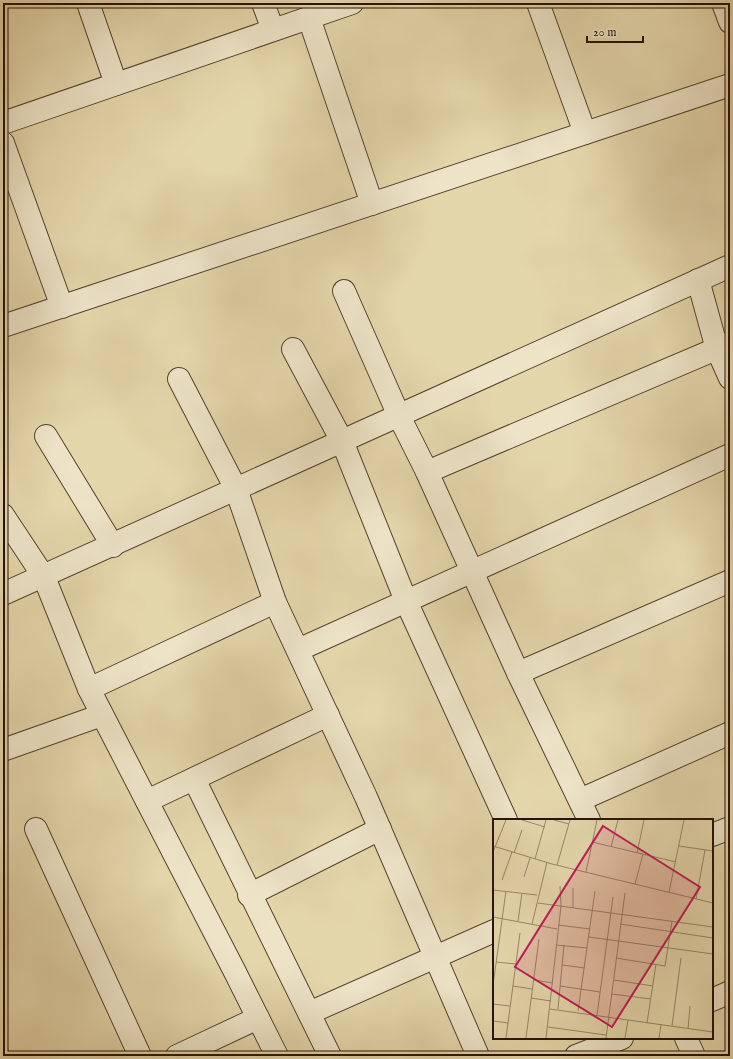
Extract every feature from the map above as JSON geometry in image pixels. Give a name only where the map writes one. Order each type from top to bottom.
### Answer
[{"type":"street","points":[[88,3],[116,84]]},
{"type":"street","points":[[263,3],[273,30]]},
{"type":"street","points":[[3,123],[352,3]]},
{"type":"street","points":[[538,3],[585,133]]},
{"type":"street","points":[[723,3],[730,22]]},
{"type":"street","points":[[310,18],[372,204]]},
{"type":"street","points":[[3,326],[730,85]]},
{"type":"street","points":[[3,143],[62,307]]},
{"type":"street","points":[[3,594],[113,546],[730,266]]},
{"type":"street","points":[[698,280],[723,346],[730,378]]},
{"type":"street","points":[[344,291],[399,416],[427,472],[518,673],[589,819]]},
{"type":"street","points":[[427,472],[723,346]]},
{"type":"street","points":[[293,349],[342,441],[406,601],[506,819]]},
{"type":"street","points":[[178,379],[236,489],[276,602],[380,829],[478,1056]]},
{"type":"street","points":[[46,436],[113,546]]},
{"type":"street","points":[[298,650],[730,455]]},
{"type":"street","points":[[3,515],[44,577],[89,689],[277,1056]]},
{"type":"street","points":[[518,673],[730,581]]},
{"type":"street","points":[[89,689],[276,602]]},
{"type":"street","points":[[3,750],[102,715]]},
{"type":"street","points":[[147,801],[328,715]]},
{"type":"street","points":[[580,800],[730,733]]},
{"type":"street","points":[[194,779],[330,1056]]},
{"type":"street","points":[[713,836],[730,828]]},
{"type":"street","points":[[36,829],[140,1056]]},
{"type":"street","points":[[250,895],[380,829]]},
{"type":"street","points":[[309,1013],[493,931]]},
{"type":"street","points":[[713,1000],[730,992]]},
{"type":"street","points":[[177,1056],[258,1018]]},
{"type":"street","points":[[686,1039],[694,1056]]},
{"type":"street","points":[[576,1056],[611,1040]]}]
